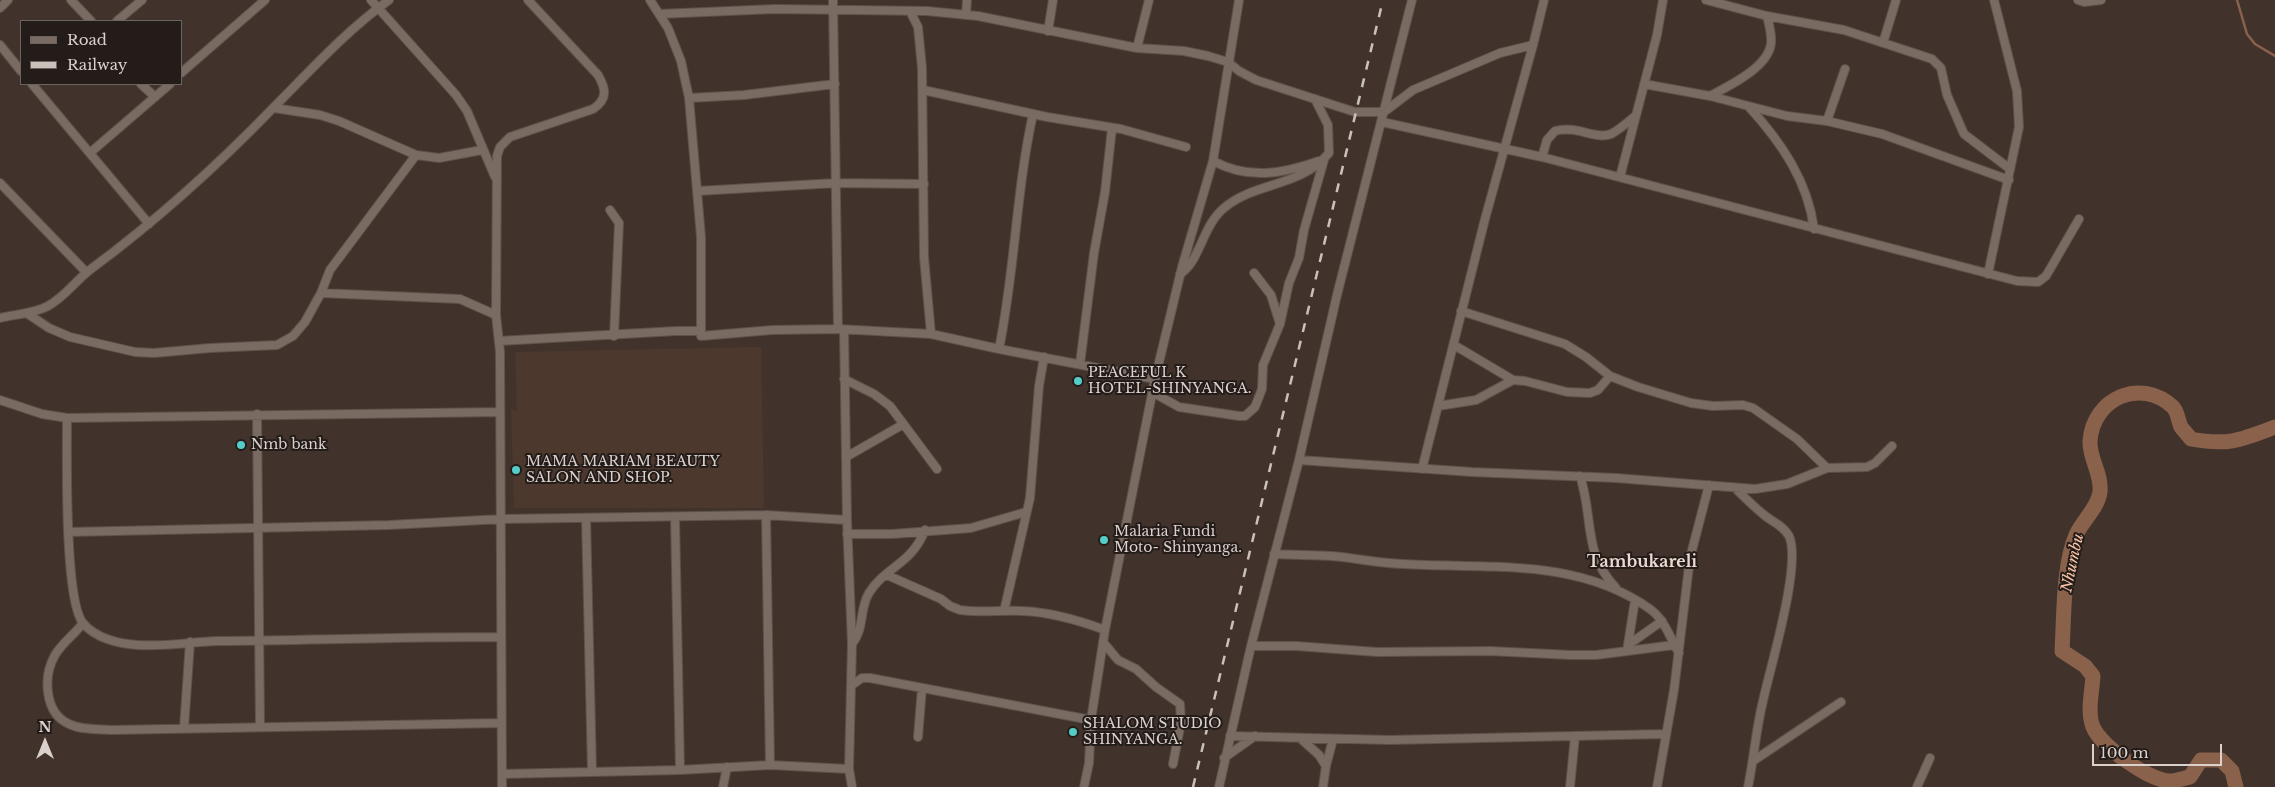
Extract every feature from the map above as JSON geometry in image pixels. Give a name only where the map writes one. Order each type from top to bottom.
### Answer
[{"type":"street","points":[[0,8],[8,0]]},
{"type":"street","points":[[71,0],[90,20]]},
{"type":"street","points":[[118,20],[142,0]]},
{"type":"street","points":[[182,72],[265,0]]},
{"type":"street","points":[[371,0],[456,95],[467,111],[495,178]]},
{"type":"street","points":[[0,309],[3,318],[28,314],[47,306],[66,293],[86,272],[149,224],[274,108],[342,38],[388,0]]},
{"type":"street","points":[[502,787],[500,636],[502,519],[499,341],[496,315],[495,178],[500,147],[510,137],[593,109],[601,104],[605,94],[604,86],[598,75],[528,0]]},
{"type":"street","points":[[650,0],[668,28],[681,61],[689,98],[701,237],[701,336],[772,330],[841,329],[931,334],[999,349],[1155,378]]},
{"type":"street","points":[[833,0],[836,183],[844,379],[846,520],[852,644],[849,769],[852,787]]},
{"type":"street","points":[[966,15],[967,0]]},
{"type":"street","points":[[1048,31],[1053,0]]},
{"type":"street","points":[[1137,48],[1149,0]]},
{"type":"street","points":[[1084,787],[1089,763],[1091,720],[1105,630],[1152,392],[1180,274],[1213,161],[1228,62],[1240,0]]},
{"type":"street","points":[[1219,787],[1224,758],[1299,460],[1337,295],[1412,0]]},
{"type":"street","points":[[1422,469],[1504,147],[1534,45],[1544,0]]},
{"type":"street","points":[[1620,177],[1644,84],[1662,0]]},
{"type":"street","points":[[1706,0],[1766,16],[1837,28],[1920,55],[1938,63],[1941,68],[1946,95],[1964,134],[2010,169]]},
{"type":"street","points":[[1883,43],[1896,0]]},
{"type":"street","points":[[1988,274],[2019,127],[2017,91],[1994,0]]},
{"type":"street","points":[[2078,0],[2084,2],[2101,0]]},
{"type":"street","points":[[659,14],[775,9],[910,11],[966,15],[1137,48],[1184,50],[1228,62],[1239,71],[1256,80],[1355,112],[1384,112],[1413,90],[1500,53],[1534,45]]},
{"type":"street","points":[[910,11],[918,27],[923,90],[924,258],[931,334]]},
{"type":"street","points":[[1710,96],[1743,77],[1764,58],[1771,42],[1766,16]]},
{"type":"street","points":[[0,45],[20,70]]},
{"type":"street","points":[[1828,121],[1845,69]]},
{"type":"street","points":[[689,98],[744,95],[835,84]]},
{"type":"street","points":[[1644,84],[1710,96],[1787,116],[1828,121],[1882,134],[2008,180]]},
{"type":"street","points":[[33,85],[149,224]]},
{"type":"street","points":[[142,85],[155,97]]},
{"type":"street","points":[[90,152],[169,85]]},
{"type":"street","points":[[923,90],[1033,114],[1112,128],[1186,147]]},
{"type":"street","points":[[1152,392],[1180,407],[1245,416],[1251,412],[1259,399],[1262,389],[1263,365],[1280,324],[1289,283],[1299,258],[1306,222],[1324,160],[1329,153],[1330,138],[1326,119],[1315,99]]},
{"type":"street","points":[[1749,107],[1784,148],[1810,210],[1814,229]]},
{"type":"street","points":[[274,108],[320,115],[339,121],[416,155],[439,158],[482,150]]},
{"type":"street","points":[[999,349],[1012,277],[1024,155],[1033,114]]},
{"type":"street","points":[[1542,157],[1547,140],[1555,131],[1577,129],[1602,136],[1610,134],[1634,117]]},
{"type":"street","points":[[1382,122],[1504,147],[2017,282],[2038,282],[2046,276],[2055,264],[2079,219]]},
{"type":"street","points":[[1080,364],[1094,253],[1106,192],[1112,128]]},
{"type":"street","points":[[28,314],[49,328],[70,338],[135,352],[154,354],[210,348],[277,346],[292,336],[305,322],[321,293],[330,270],[416,155]]},
{"type":"street","points":[[1213,161],[1227,168],[1260,174],[1278,174],[1324,160]]},
{"type":"street","points":[[1180,274],[1188,270],[1212,219],[1225,206],[1244,195],[1301,176],[1324,160]]},
{"type":"street","points":[[0,183],[86,272]]},
{"type":"street","points":[[698,191],[836,183],[924,184]]},
{"type":"street","points":[[610,210],[619,222],[614,336]]},
{"type":"street","points":[[1254,273],[1271,295],[1280,324]]},
{"type":"street","points":[[321,293],[460,299],[496,315]]},
{"type":"street","points":[[1462,311],[1565,344],[1586,357],[1610,376],[1691,403],[1713,406],[1743,405],[1753,408],[1797,439],[1827,468]]},
{"type":"street","points":[[499,341],[701,331]]},
{"type":"street","points":[[1454,345],[1514,380],[1580,394],[1598,390],[1610,376]]},
{"type":"street","points":[[1004,611],[1032,480],[1039,386],[1044,357]]},
{"type":"street","points":[[844,379],[884,402],[937,469]]},
{"type":"street","points":[[1438,406],[1476,400],[1514,380]]},
{"type":"street","points":[[0,400],[42,414],[67,418],[500,412]]},
{"type":"street","points":[[257,414],[260,727]]},
{"type":"street","points":[[67,418],[69,532],[74,602],[83,623],[101,637],[137,645],[190,642],[500,636]]},
{"type":"street","points":[[846,457],[902,425]]},
{"type":"street","points":[[1299,460],[1422,469],[1580,476],[1735,488],[1774,487],[1827,468],[1867,466],[1875,463],[1892,446]]},
{"type":"street","points":[[1580,476],[1585,490],[1591,545],[1597,563],[1606,578],[1618,590]]},
{"type":"street","points":[[1657,787],[1679,653],[1690,558],[1709,485]]},
{"type":"street","points":[[1735,488],[1764,515],[1786,531],[1791,546],[1790,574],[1781,626],[1763,699],[1748,787]]},
{"type":"street","points":[[847,534],[971,528],[1026,512]]},
{"type":"street","points":[[69,532],[389,526],[502,519],[766,516],[846,520]]},
{"type":"street","points":[[766,516],[770,765]]},
{"type":"street","points":[[675,517],[680,770]]},
{"type":"street","points":[[586,518],[592,771]]},
{"type":"street","points":[[852,644],[858,637],[864,604],[869,593],[915,550],[925,530]]},
{"type":"street","points":[[1274,554],[1330,556],[1401,564],[1532,568],[1566,573],[1618,590],[1650,609],[1662,621],[1679,653]]},
{"type":"street","points":[[887,576],[941,599],[950,606],[960,610],[1024,611],[1074,619],[1105,630]]},
{"type":"street","points":[[1628,648],[1635,600]]},
{"type":"street","points":[[1628,648],[1662,621]]},
{"type":"street","points":[[83,623],[55,654],[48,676],[48,694],[56,715],[71,725],[111,730],[501,722]]},
{"type":"street","points":[[184,728],[190,642]]},
{"type":"street","points":[[1103,642],[1118,660],[1136,669],[1156,687],[1180,704],[1181,722],[1173,764]]},
{"type":"street","points":[[1251,646],[1296,646],[1394,653],[1490,651],[1563,655],[1674,645]]},
{"type":"street","points":[[852,685],[862,678],[870,678],[1091,720]]},
{"type":"street","points":[[918,737],[922,688]]},
{"type":"street","points":[[1753,761],[1841,702]]},
{"type":"street","points":[[1230,736],[1452,740],[1666,734]]},
{"type":"street","points":[[1224,758],[1255,735]]},
{"type":"street","points":[[1570,787],[1575,736]]},
{"type":"street","points":[[1300,738],[1319,755],[1326,766]]},
{"type":"street","points":[[1323,787],[1333,739]]},
{"type":"street","points":[[1917,787],[1930,758]]},
{"type":"street","points":[[502,774],[680,770],[770,765],[849,769]]},
{"type":"street","points":[[723,787],[727,767]]},
{"type":"shaded area","points":[[761,347],[764,508],[514,508],[511,408],[517,411],[515,352]]},
{"type":"waterway","points":[[2237,0],[2247,34],[2255,44],[2275,56]]},
{"type":"waterway","name":"Nhumbu","points":[[2236,787],[2232,771],[2221,760],[2201,760],[2190,777],[2173,781],[2162,780],[2127,762],[2098,735],[2093,727],[2090,715],[2093,676],[2085,666],[2062,651],[2066,576],[2076,535],[2099,498],[2100,485],[2091,454],[2090,441],[2093,426],[2100,413],[2109,403],[2133,393],[2147,394],[2160,398],[2175,409],[2181,427],[2191,439],[2204,441],[2234,441],[2275,427]]},
{"type":"railway","points":[[1193,787],[1383,0]]},
{"type":"place","name":"PEACEFUL K HOTEL-SHINYANGA.","points":[[1078,381]]},
{"type":"place","name":"Nmb bank","points":[[241,445]]},
{"type":"place","name":"MAMA MARIAM BEAUTY SALON AND SHOP.","points":[[516,470]]},
{"type":"place","name":"Malaria Fundi Moto- Shinyanga.","points":[[1104,540]]},
{"type":"place","name":"SHALOM STUDIO SHINYANGA.","points":[[1073,732]]},
{"type":"district","name":"Tambukareli","points":[[1642,562]]}]
